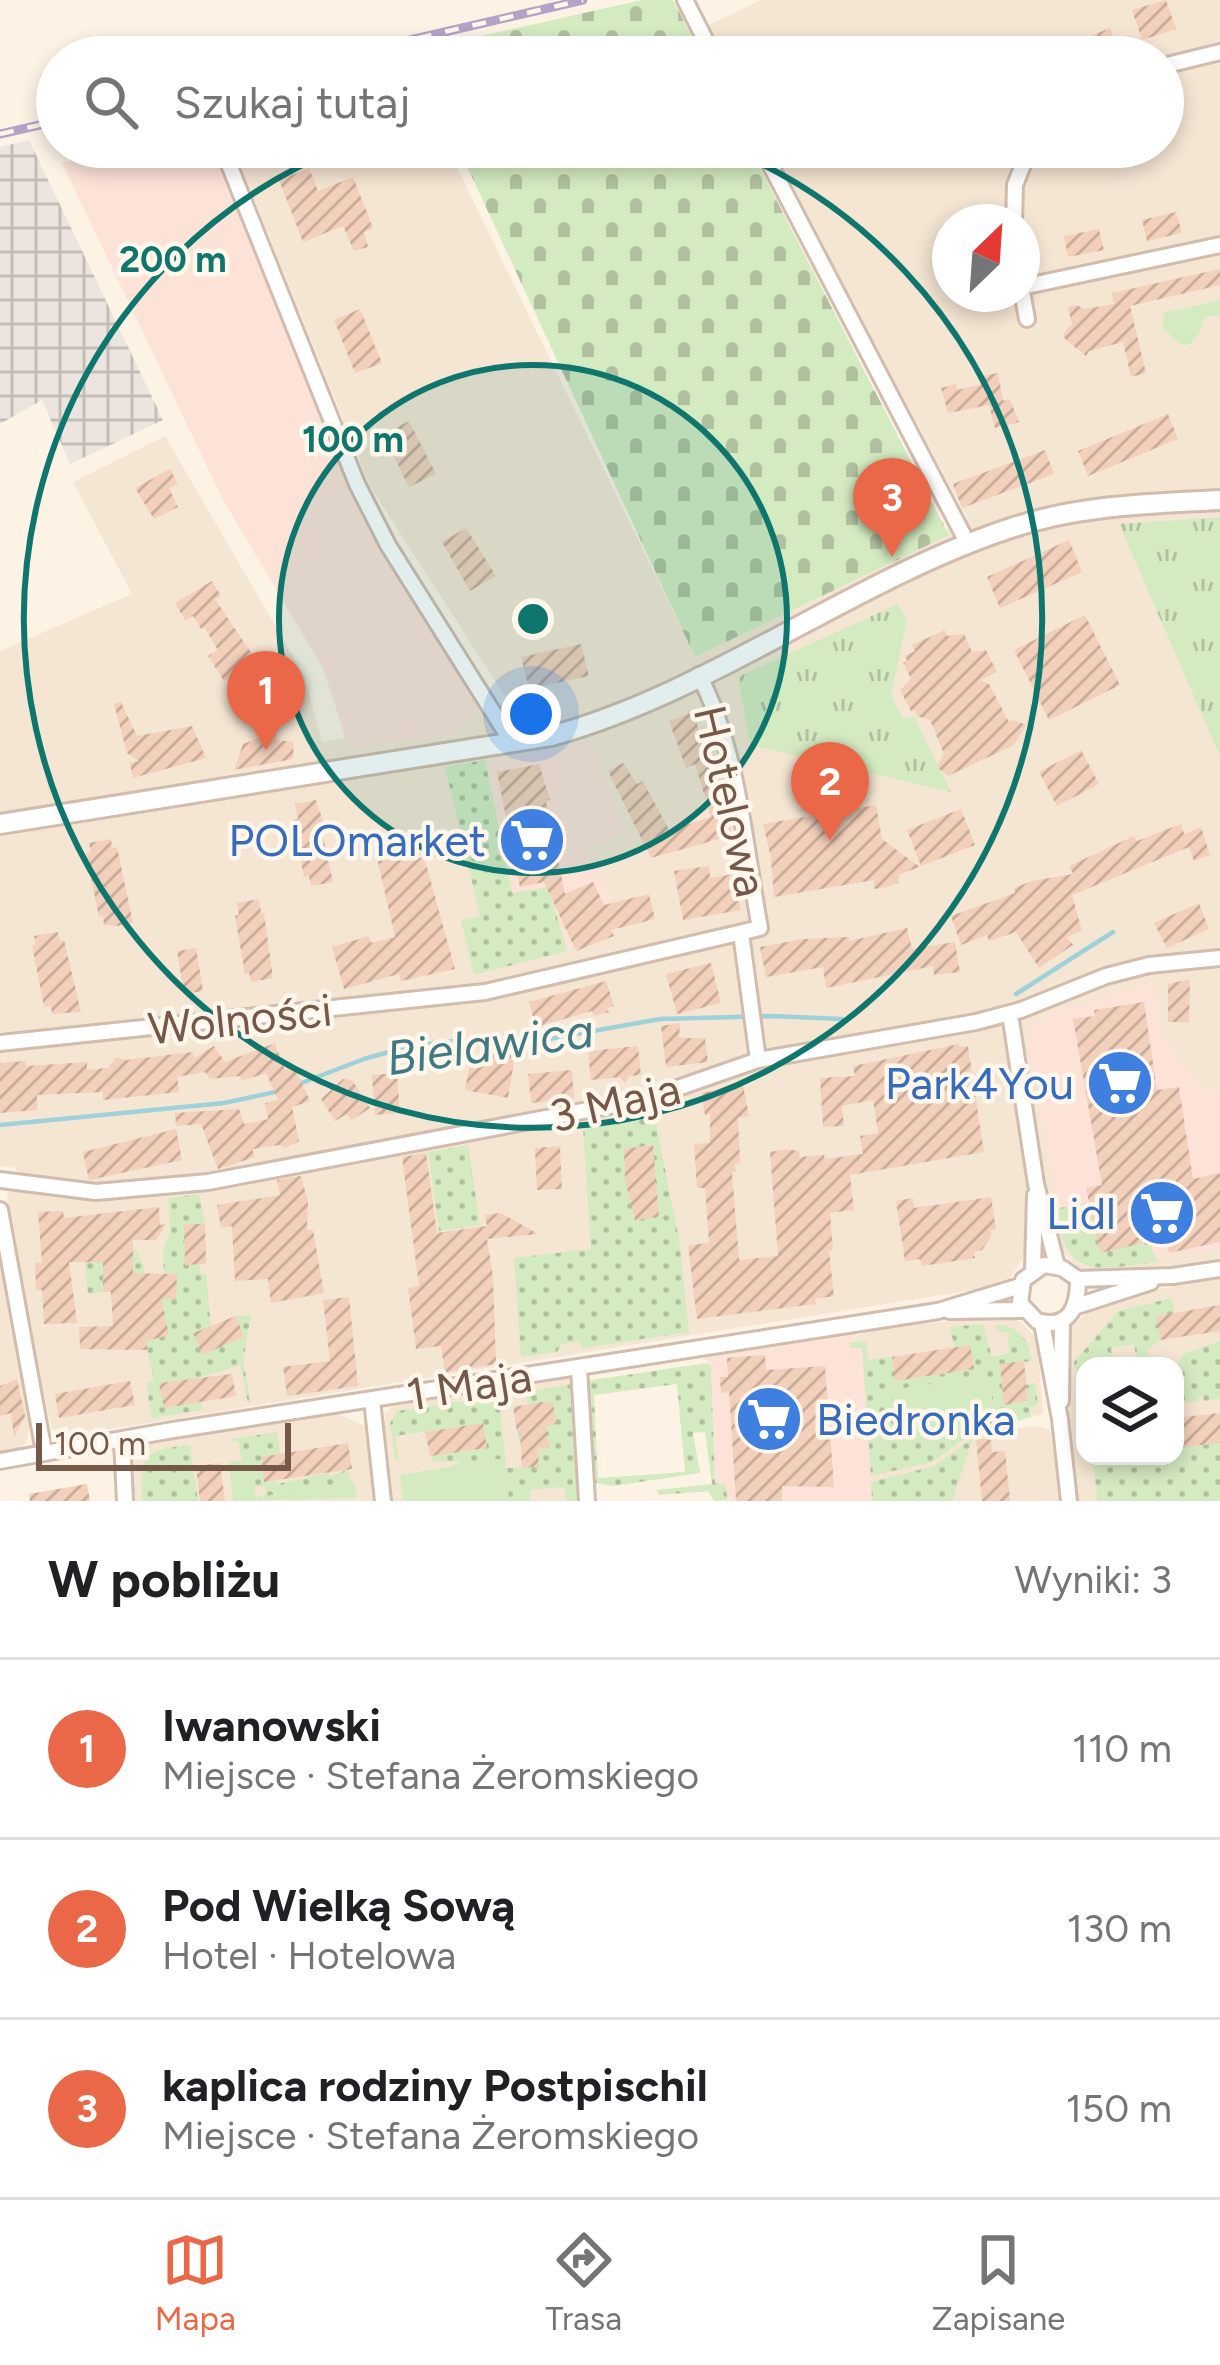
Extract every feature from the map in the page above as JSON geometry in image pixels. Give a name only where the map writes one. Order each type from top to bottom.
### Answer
[{"type":"street","points":[[685,0],[703,36]]},
{"type":"street","points":[[1184,61],[1220,52]]},
{"type":"street","points":[[230,168],[357,484],[388,545],[513,744]]},
{"type":"street","points":[[772,168],[968,544]]},
{"type":"street","points":[[1014,204],[1021,168]]},
{"type":"street","points":[[1040,285],[1220,245]]},
{"type":"street","points":[[1026,312],[1027,319]]},
{"type":"street","points":[[0,824],[513,744],[593,723],[968,544],[1017,526],[1082,510],[1220,500]]},
{"type":"street","name":"Hotelowa","points":[[699,674],[736,786],[760,928]]},
{"type":"street","name":"Wolności","points":[[0,1043],[485,992],[760,928]]},
{"type":"street","name":"Hotelowa","points":[[741,933],[758,1060]]},
{"type":"street","name":"3 Maja","points":[[0,1180],[96,1192],[208,1182],[626,1104],[758,1060],[1010,1013],[1106,976],[1158,964],[1220,958]]},
{"type":"street","points":[[1010,1013],[1036,1184],[1057,1266]]},
{"type":"street","points":[[1036,1184],[1033,1269],[1021,1286],[1024,1310],[1042,1323],[1062,1321],[1076,1306],[1174,1276]]},
{"type":"street","points":[[0,1210],[44,1452]]},
{"type":"street","points":[[1033,1269],[1057,1266],[1078,1279],[1174,1276],[1220,1269]]},
{"type":"street","points":[[1076,1306],[1078,1279]]},
{"type":"street","name":"1 Maja","points":[[0,1461],[938,1311],[1021,1286]]},
{"type":"street","name":"1 Maja","points":[[938,1311],[1024,1310]]},
{"type":"street","points":[[1060,1418],[1062,1321]]},
{"type":"street","points":[[1042,1323],[1069,1501]]},
{"type":"street","points":[[579,1368],[587,1501]]},
{"type":"street","points":[[373,1400],[383,1501]]},
{"type":"street","points":[[122,1439],[125,1501]]},
{"type":"shaded area","points":[[761,0],[1220,0],[1220,1259],[1137,1272],[1084,1273],[1064,1253],[1027,1252],[1008,1281],[979,1289],[60,1437],[53,1432],[9,1231],[7,1198],[16,1187],[16,1168],[0,1166],[0,651],[132,594],[73,482],[165,436],[304,675],[322,742],[510,704],[370,486],[241,168],[457,168],[695,657],[967,518],[782,168],[1184,168],[1184,36],[712,36],[707,26]]},
{"type":"shaded area","points":[[29,140],[36,168],[42,168],[163,420],[70,464],[42,400],[0,424],[0,147]]},
{"type":"shaded area","points":[[64,168],[223,168],[378,546],[480,709],[451,735],[357,747],[346,739],[323,668],[223,500]]},
{"type":"shaded area","points":[[590,743],[626,831],[584,850],[614,900],[519,910],[488,762]]},
{"type":"shaded area","points":[[1154,982],[1163,1037],[1201,1087],[1220,1093],[1220,1249],[1093,1266],[1064,1242],[1026,1029],[1060,1010]]},
{"type":"shaded area","points":[[0,1255],[32,1420],[26,1443],[0,1453]]},
{"type":"shaded area","points":[[1220,1276],[1220,1501],[1077,1501],[1069,1421],[1070,1329],[1097,1303]]},
{"type":"shaded area","points":[[994,1316],[1020,1321],[1037,1339],[1043,1414],[983,1427],[981,1434],[1034,1426],[1050,1430],[1061,1501],[872,1501],[862,1348],[851,1348],[851,1339],[869,1330]]},
{"type":"shaded area","points":[[858,1333],[851,1347],[862,1347],[872,1501],[723,1501],[728,1499],[715,1484],[711,1366],[703,1356]]},
{"type":"shaded area","points":[[573,1376],[579,1501],[391,1501],[384,1429],[385,1413],[391,1408],[403,1402]]},
{"type":"shaded area","points":[[336,1413],[363,1425],[369,1434],[378,1501],[132,1501],[131,1466],[152,1442]]},
{"type":"green space","points":[[642,0],[673,0],[692,36],[481,36]]},
{"type":"green space","points":[[468,168],[760,168],[949,535],[695,657]]},
{"type":"green space","points":[[1220,300],[1220,315],[1205,317],[1190,344],[1182,345],[1162,328],[1164,313]]},
{"type":"green space","points":[[1220,517],[1220,756],[1119,524]]},
{"type":"green space","points":[[898,604],[907,621],[891,696],[903,718],[914,717],[951,792],[750,745],[738,677]]},
{"type":"green space","points":[[485,760],[512,893],[548,887],[567,951],[474,975],[461,921],[480,916],[445,767]]},
{"type":"green space","points":[[653,1109],[679,1239],[689,1332],[583,1348],[578,1342],[562,1344],[557,1352],[521,1357],[514,1258],[591,1249],[583,1128]]},
{"type":"green space","points":[[468,1145],[480,1225],[439,1231],[428,1152]]},
{"type":"green space","points":[[199,1194],[205,1224],[184,1225],[185,1264],[199,1264],[200,1273],[206,1274],[213,1350],[244,1337],[236,1316],[251,1315],[243,1361],[251,1402],[240,1365],[199,1378],[159,1383],[164,1407],[201,1402],[202,1410],[152,1418],[146,1383],[154,1381],[134,1286],[118,1254],[103,1262],[105,1292],[88,1294],[84,1255],[92,1250],[136,1250],[144,1267],[143,1298],[175,1299],[177,1274],[164,1273],[169,1198]]},
{"type":"green space","points":[[1089,1202],[1100,1252],[1150,1242],[1157,1262],[1101,1268],[1076,1260],[1060,1233],[1055,1209]]},
{"type":"green space","points":[[1172,1298],[1174,1313],[1156,1316],[1160,1340],[1146,1351],[1150,1357],[1136,1357],[1134,1344],[1111,1348],[1112,1357],[1078,1357],[1118,1311]]},
{"type":"green space","points":[[983,1324],[992,1357],[1009,1353],[1007,1332],[997,1332],[996,1325],[1021,1335],[1032,1361],[1000,1364],[1005,1405],[1028,1401],[1026,1385],[1035,1383],[1038,1404],[1030,1408],[1031,1417],[973,1433],[932,1462],[871,1476],[862,1348],[851,1348],[851,1343],[866,1341],[868,1360],[892,1357],[896,1381],[973,1369],[970,1346],[955,1347],[949,1327]],"holes":[[[988,1376],[996,1421],[910,1438],[907,1413],[892,1390]]]},
{"type":"green space","points":[[1220,1341],[1220,1399],[1204,1401],[1203,1396],[1184,1403],[1182,1357]]},
{"type":"green space","points":[[711,1366],[715,1483],[725,1484],[728,1500],[714,1501],[708,1491],[659,1495],[656,1490],[712,1484],[705,1432],[693,1433],[700,1473],[613,1486],[595,1483],[585,1381]],"holes":[[[677,1384],[685,1472],[598,1478],[594,1395]]]},
{"type":"green space","points":[[988,1376],[996,1421],[910,1439],[907,1413],[893,1414],[891,1390]]},
{"type":"green space","points":[[572,1384],[579,1501],[566,1501],[565,1487],[530,1490],[530,1501],[509,1501],[506,1468],[539,1466],[538,1449],[521,1450],[517,1432],[545,1428],[528,1404],[526,1392]]},
{"type":"green space","points":[[499,1396],[505,1458],[440,1470],[462,1462],[432,1461],[431,1456],[486,1448],[482,1423],[395,1436],[399,1461],[395,1459],[390,1423],[397,1411]]},
{"type":"green space","points":[[277,1432],[280,1454],[261,1458],[265,1482],[277,1484],[328,1473],[330,1477],[348,1469],[351,1482],[256,1498],[266,1493],[265,1486],[254,1487],[250,1460],[242,1460],[238,1442],[226,1440]]},
{"type":"green space","points":[[973,1438],[952,1501],[872,1501],[871,1482],[934,1466]]},
{"type":"green space","points":[[1220,1443],[1220,1501],[1097,1501],[1094,1465],[1184,1465],[1184,1447]]},
{"type":"green space","points":[[190,1445],[198,1501],[143,1501],[147,1458],[163,1449]]},
{"type":"green space","points":[[505,1458],[509,1501],[403,1501],[400,1475]]},
{"type":"green space","points":[[250,1459],[256,1498],[354,1482],[357,1498],[233,1501],[229,1462]]},
{"type":"building","points":[[1166,0],[1176,29],[1141,36],[1132,10]]},
{"type":"building","points":[[309,168],[318,191],[353,177],[373,228],[364,232],[368,247],[354,251],[343,226],[303,242],[279,180]]},
{"type":"building","points":[[1176,212],[1182,233],[1147,241],[1142,220]]},
{"type":"building","points":[[1099,229],[1104,250],[1068,257],[1064,236]]},
{"type":"building","points":[[1220,269],[1220,285],[1130,306],[1146,373],[1131,377],[1123,342],[1089,351],[1086,356],[1065,339],[1063,334],[1072,324],[1068,307],[1114,304],[1112,293]]},
{"type":"building","points":[[360,309],[382,363],[355,373],[334,320]]},
{"type":"building","points":[[998,373],[1003,401],[1010,399],[1019,422],[995,428],[989,405],[948,413],[941,388],[983,384],[982,376]]},
{"type":"building","points":[[1168,414],[1178,439],[1088,476],[1078,451]]},
{"type":"building","points":[[409,421],[436,474],[409,487],[383,434]]},
{"type":"building","points":[[1045,450],[1054,474],[962,508],[953,484]]},
{"type":"building","points":[[170,469],[178,484],[169,488],[178,507],[154,519],[135,488]]},
{"type":"building","points":[[466,528],[496,576],[470,591],[442,542]]},
{"type":"building","points":[[1069,540],[1082,572],[1000,608],[987,577]]},
{"type":"building","points":[[212,581],[221,596],[215,599],[256,660],[224,681],[208,656],[218,650],[204,627],[193,616],[185,620],[175,603]]},
{"type":"building","points":[[1085,615],[1120,685],[1049,720],[1014,650]]},
{"type":"building","points":[[945,630],[947,636],[964,634],[972,652],[986,650],[997,672],[980,680],[989,684],[1009,722],[1026,725],[1014,745],[948,776],[937,767],[944,754],[930,720],[911,711],[900,690],[911,679],[903,663],[915,651],[912,645]]},
{"type":"building","points":[[581,644],[589,676],[529,689],[521,657]]},
{"type":"building","points":[[121,702],[137,736],[192,726],[206,758],[133,778],[130,763],[139,761],[127,753],[114,704]]},
{"type":"building","points":[[693,712],[733,835],[651,858],[608,771],[623,763],[637,784],[643,781],[669,830],[711,817],[695,764],[686,768],[669,721]]},
{"type":"building","points":[[275,731],[276,740],[294,742],[293,759],[234,770],[243,744],[259,738],[260,733]]},
{"type":"building","points":[[1081,750],[1099,784],[1057,806],[1039,772]]},
{"type":"building","points":[[539,764],[550,800],[546,801],[565,894],[593,882],[604,905],[649,894],[655,919],[611,930],[614,936],[576,951],[544,882],[520,887],[497,772]]},
{"type":"building","points":[[316,800],[326,830],[322,831],[333,882],[311,886],[309,876],[304,877],[293,820],[298,819],[295,804]]},
{"type":"building","points":[[876,805],[882,839],[920,867],[900,874],[898,883],[887,887],[874,889],[874,880],[774,897],[763,824]]},
{"type":"building","points":[[961,809],[975,845],[921,866],[907,830]]},
{"type":"building","points":[[1181,824],[1184,834],[1201,827],[1210,855],[1194,861],[1189,847],[1072,895],[1082,931],[1067,937],[1073,945],[1039,968],[1016,932],[989,941],[987,935],[961,945],[951,916],[1015,893],[1014,888],[1032,881],[1073,874],[1069,866],[1134,836],[1137,841]]},
{"type":"building","points":[[111,839],[112,848],[117,847],[133,923],[118,926],[104,925],[103,916],[99,917],[86,853],[91,852],[89,843]]},
{"type":"building","points":[[403,853],[405,861],[424,857],[455,969],[401,981],[399,974],[344,989],[332,947],[369,936],[371,943],[395,937],[377,858]]},
{"type":"building","points":[[709,866],[710,878],[734,874],[741,910],[683,920],[674,871]]},
{"type":"building","points":[[259,899],[273,978],[251,982],[249,973],[245,974],[235,916],[239,915],[237,903]]},
{"type":"building","points":[[1199,903],[1209,929],[1167,948],[1154,923]]},
{"type":"building","points":[[907,928],[912,949],[955,942],[960,972],[934,975],[933,966],[826,988],[823,967],[766,977],[760,947],[803,939],[849,937],[849,941]]},
{"type":"building","points":[[58,932],[81,1012],[52,1014],[51,1006],[44,1007],[32,945],[36,945],[34,936]]},
{"type":"building","points":[[196,948],[203,991],[184,994],[177,951]]},
{"type":"building","points":[[711,963],[721,1003],[677,1014],[666,974]]},
{"type":"building","points":[[1190,979],[1189,1022],[1168,1022],[1168,984]]},
{"type":"building","points":[[606,981],[614,1006],[607,1008],[609,1012],[594,1016],[592,1011],[536,1027],[529,1002]]},
{"type":"building","points":[[1144,1002],[1157,1090],[1179,1087],[1193,1179],[1220,1173],[1220,1242],[1169,1253],[1166,1238],[1100,1253],[1086,1188],[1102,1185],[1073,1019],[1095,1016],[1094,1010]]},
{"type":"building","points":[[680,1023],[679,1038],[705,1038],[708,1062],[666,1067],[661,1026]]},
{"type":"building","points":[[275,1043],[285,1070],[294,1065],[310,1101],[292,1107],[299,1141],[285,1148],[252,1149],[255,1157],[218,1169],[201,1124],[176,1126],[175,1113],[239,1109],[244,1124],[268,1119],[265,1103],[278,1100],[266,1073],[242,1081],[240,1076],[210,1079],[205,1072],[177,1077],[179,1092],[103,1100],[103,1092],[37,1095],[37,1110],[0,1113],[0,1063],[87,1062],[87,1070],[108,1068],[116,1057],[126,1060],[193,1052],[194,1058],[214,1046],[225,1062]]},
{"type":"building","points":[[638,1046],[641,1075],[629,1076],[625,1083],[620,1077],[591,1080],[588,1051]]},
{"type":"building","points":[[968,1046],[984,1152],[850,1175],[854,1210],[830,1213],[834,1296],[815,1299],[816,1304],[697,1319],[688,1245],[709,1243],[705,1188],[697,1188],[694,1144],[710,1143],[710,1114],[705,1115],[701,1093],[743,1085],[749,1116],[738,1118],[740,1163],[732,1172],[739,1260],[778,1256],[770,1152],[787,1149],[799,1151],[800,1157],[824,1155],[825,1159],[863,1154],[860,1136],[878,1133],[873,1100],[842,1106],[844,1126],[823,1127],[820,1078],[855,1076],[853,1066]]},
{"type":"building","points":[[516,1050],[508,1098],[465,1090],[470,1063],[493,1066],[492,1051]]},
{"type":"building","points":[[572,1070],[574,1099],[531,1103],[528,1074]]},
{"type":"building","points":[[397,1073],[400,1113],[375,1115],[372,1075]]},
{"type":"building","points":[[343,1079],[352,1080],[370,1108],[352,1120],[347,1114],[335,1121],[321,1099]]},
{"type":"building","points":[[176,1129],[182,1160],[89,1180],[83,1152]]},
{"type":"building","points":[[653,1145],[659,1217],[635,1220],[625,1180],[624,1149]]},
{"type":"building","points":[[560,1146],[562,1189],[537,1190],[535,1148]]},
{"type":"building","points":[[426,1153],[437,1233],[487,1226],[485,1215],[501,1213],[538,1234],[487,1239],[496,1364],[445,1373],[441,1346],[416,1349],[408,1288],[419,1286],[402,1157]]},
{"type":"building","points":[[301,1176],[308,1202],[307,1230],[313,1230],[324,1293],[271,1303],[268,1279],[235,1281],[232,1226],[221,1228],[217,1205],[280,1195],[277,1180]]},
{"type":"building","points":[[991,1197],[996,1229],[991,1230],[982,1250],[974,1252],[975,1258],[922,1266],[920,1259],[905,1261],[896,1201],[913,1198],[914,1208]]},
{"type":"building","points":[[159,1207],[160,1225],[166,1224],[156,1240],[133,1240],[133,1273],[177,1274],[176,1299],[161,1299],[169,1335],[146,1341],[148,1350],[80,1349],[79,1327],[113,1326],[111,1292],[103,1292],[103,1262],[69,1262],[77,1323],[44,1324],[42,1290],[36,1290],[35,1263],[42,1263],[38,1212],[63,1211],[64,1218]]},
{"type":"building","points":[[184,1224],[205,1224],[206,1264],[185,1265]]},
{"type":"building","points":[[349,1297],[358,1386],[287,1396],[283,1367],[330,1361],[323,1300]]},
{"type":"building","points":[[1220,1305],[1220,1331],[1160,1340],[1156,1316]]},
{"type":"building","points":[[236,1316],[244,1337],[202,1355],[193,1333]]},
{"type":"building","points":[[970,1345],[974,1369],[895,1381],[892,1357]]},
{"type":"building","points":[[765,1355],[766,1370],[825,1366],[834,1487],[782,1486],[782,1501],[736,1501],[729,1392],[721,1393],[720,1377],[728,1377],[727,1358]]},
{"type":"building","points":[[1024,1361],[1028,1401],[1004,1405],[1000,1364]]},
{"type":"building","points":[[232,1374],[236,1396],[164,1408],[159,1383]]},
{"type":"building","points":[[17,1379],[25,1416],[14,1437],[11,1413],[0,1416],[0,1386]]},
{"type":"building","points":[[130,1381],[135,1405],[59,1418],[55,1394]]},
{"type":"building","points":[[553,1403],[556,1424],[546,1426],[549,1448],[538,1449],[539,1467],[522,1468],[513,1407]]},
{"type":"building","points":[[1220,1413],[1220,1443],[1184,1447],[1184,1417]]},
{"type":"building","points":[[483,1423],[487,1448],[430,1456],[425,1432]]},
{"type":"building","points":[[991,1438],[992,1452],[1005,1451],[1010,1501],[982,1501],[976,1439]]},
{"type":"building","points":[[348,1443],[352,1469],[264,1482],[261,1457]]},
{"type":"building","points":[[220,1463],[225,1501],[200,1501],[196,1466]]},
{"type":"building","points":[[87,1484],[90,1501],[30,1501],[29,1494]]},
{"type":"waterway","name":"Bielawica","points":[[1016,994],[1113,932]]},
{"type":"waterway","name":"Bielawica","points":[[296,1085],[411,1046],[543,1040],[660,1019],[842,1019]]},
{"type":"waterway","name":"Bielawica","points":[[0,1125],[224,1103],[280,1091]]},
{"type":"railway","points":[[427,36],[583,0]]},
{"type":"railway","points":[[0,134],[36,126]]},
{"type":"place","name":"kaplica rodziny Postpischil","points":[[892,557]]},
{"type":"place","name":"Iwanowski","points":[[266,750]]},
{"type":"place","name":"POLOmarket","points":[[532,840]]},
{"type":"place","name":"Pod Wielką Sową","points":[[830,841]]},
{"type":"place","name":"Park4You","points":[[1120,1083]]},
{"type":"place","name":"Lidl","points":[[1162,1213]]},
{"type":"place","name":"Biedronka","points":[[769,1419]]}]
